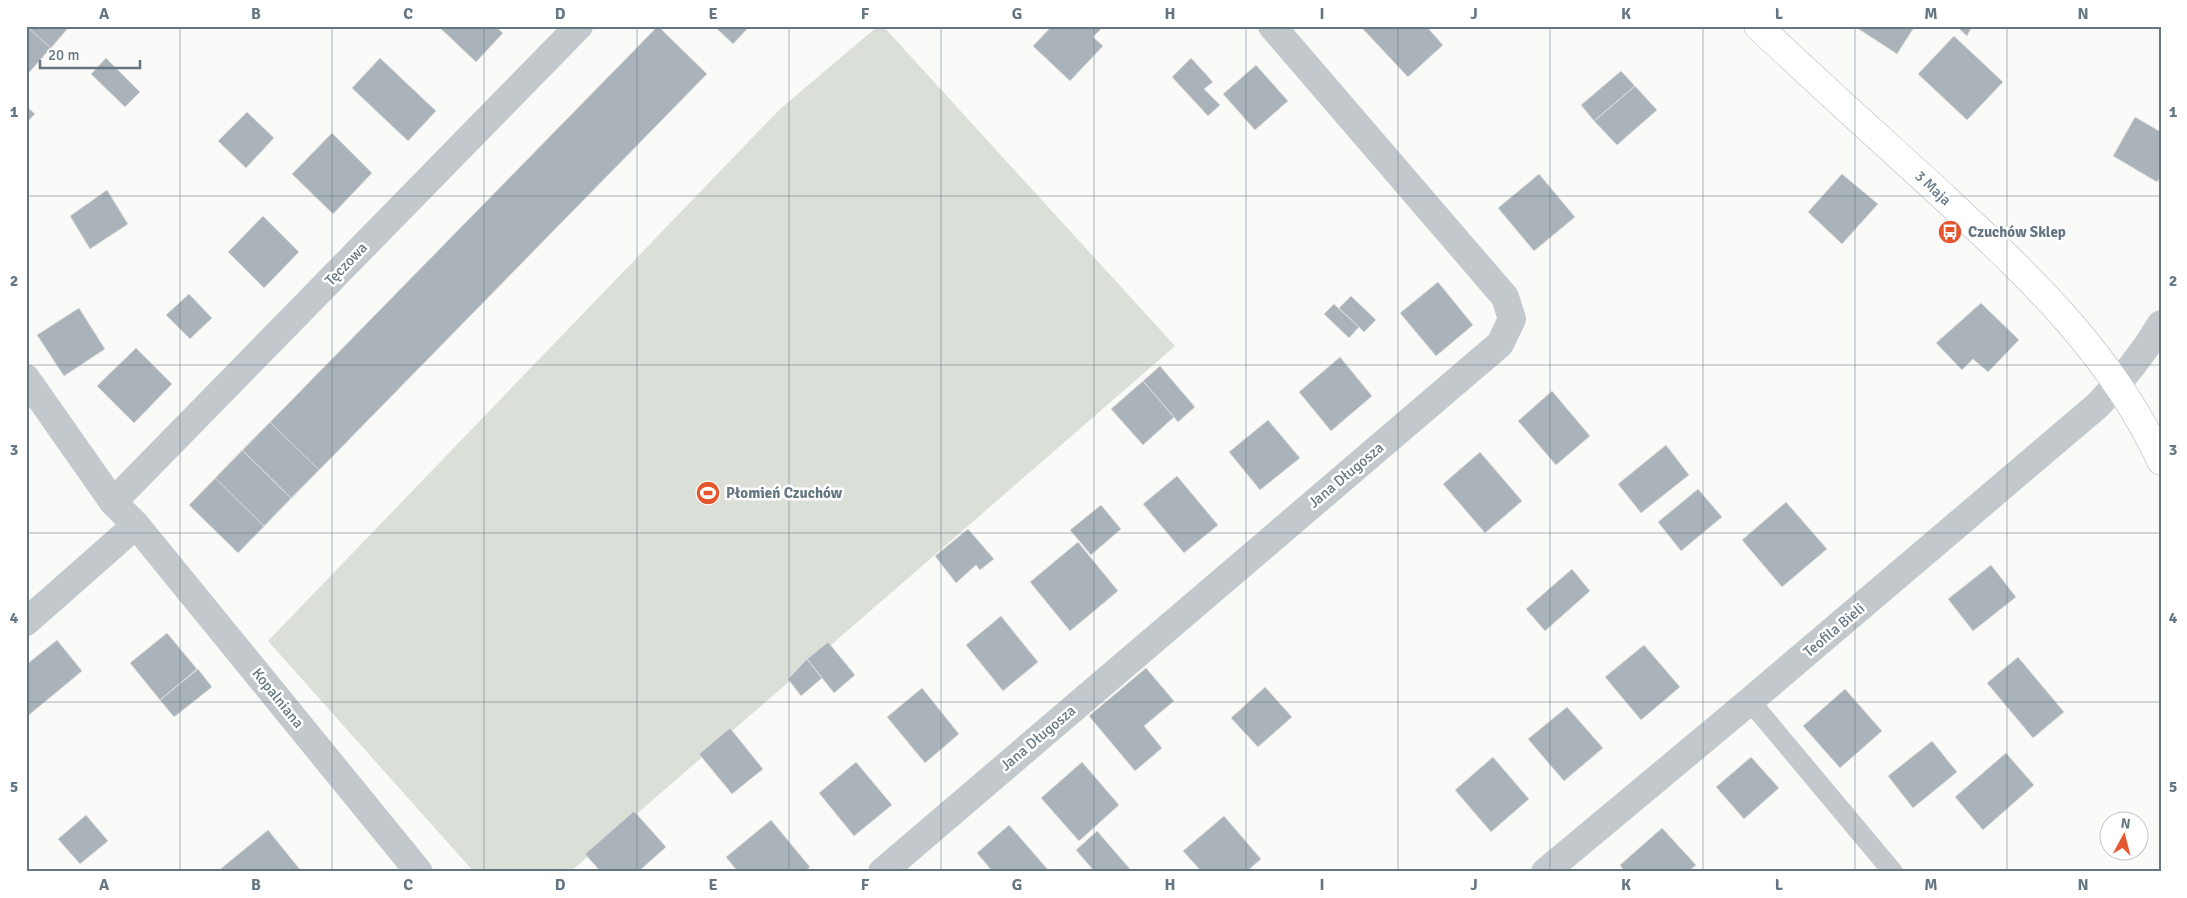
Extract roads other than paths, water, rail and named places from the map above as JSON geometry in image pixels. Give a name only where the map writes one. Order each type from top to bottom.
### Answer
[{"type":"main road","name":"3 Maja","points":[[1758,26],[2008,258],[2082,335],[2119,384],[2158,449]]},
{"type":"street","name":"Tęczowa","points":[[113,502],[579,26]]},
{"type":"street","name":"Jana Długosza","points":[[882,872],[1500,344],[1512,320],[1505,297],[1272,26]]},
{"type":"street","name":"Teofila Bieli","points":[[1545,872],[1750,702],[2089,413],[2119,384],[2161,324]]},
{"type":"street","name":"Kopalniana","points":[[26,378],[113,502],[136,525],[420,872]]},
{"type":"street","points":[[26,622],[136,525]]},
{"type":"lane","points":[[1750,702],[1893,872]]},
{"type":"place","name":"Czuchów Sklep","points":[[1950,232]]},
{"type":"place","name":"Płomień Czuchów","points":[[708,493]]}]
